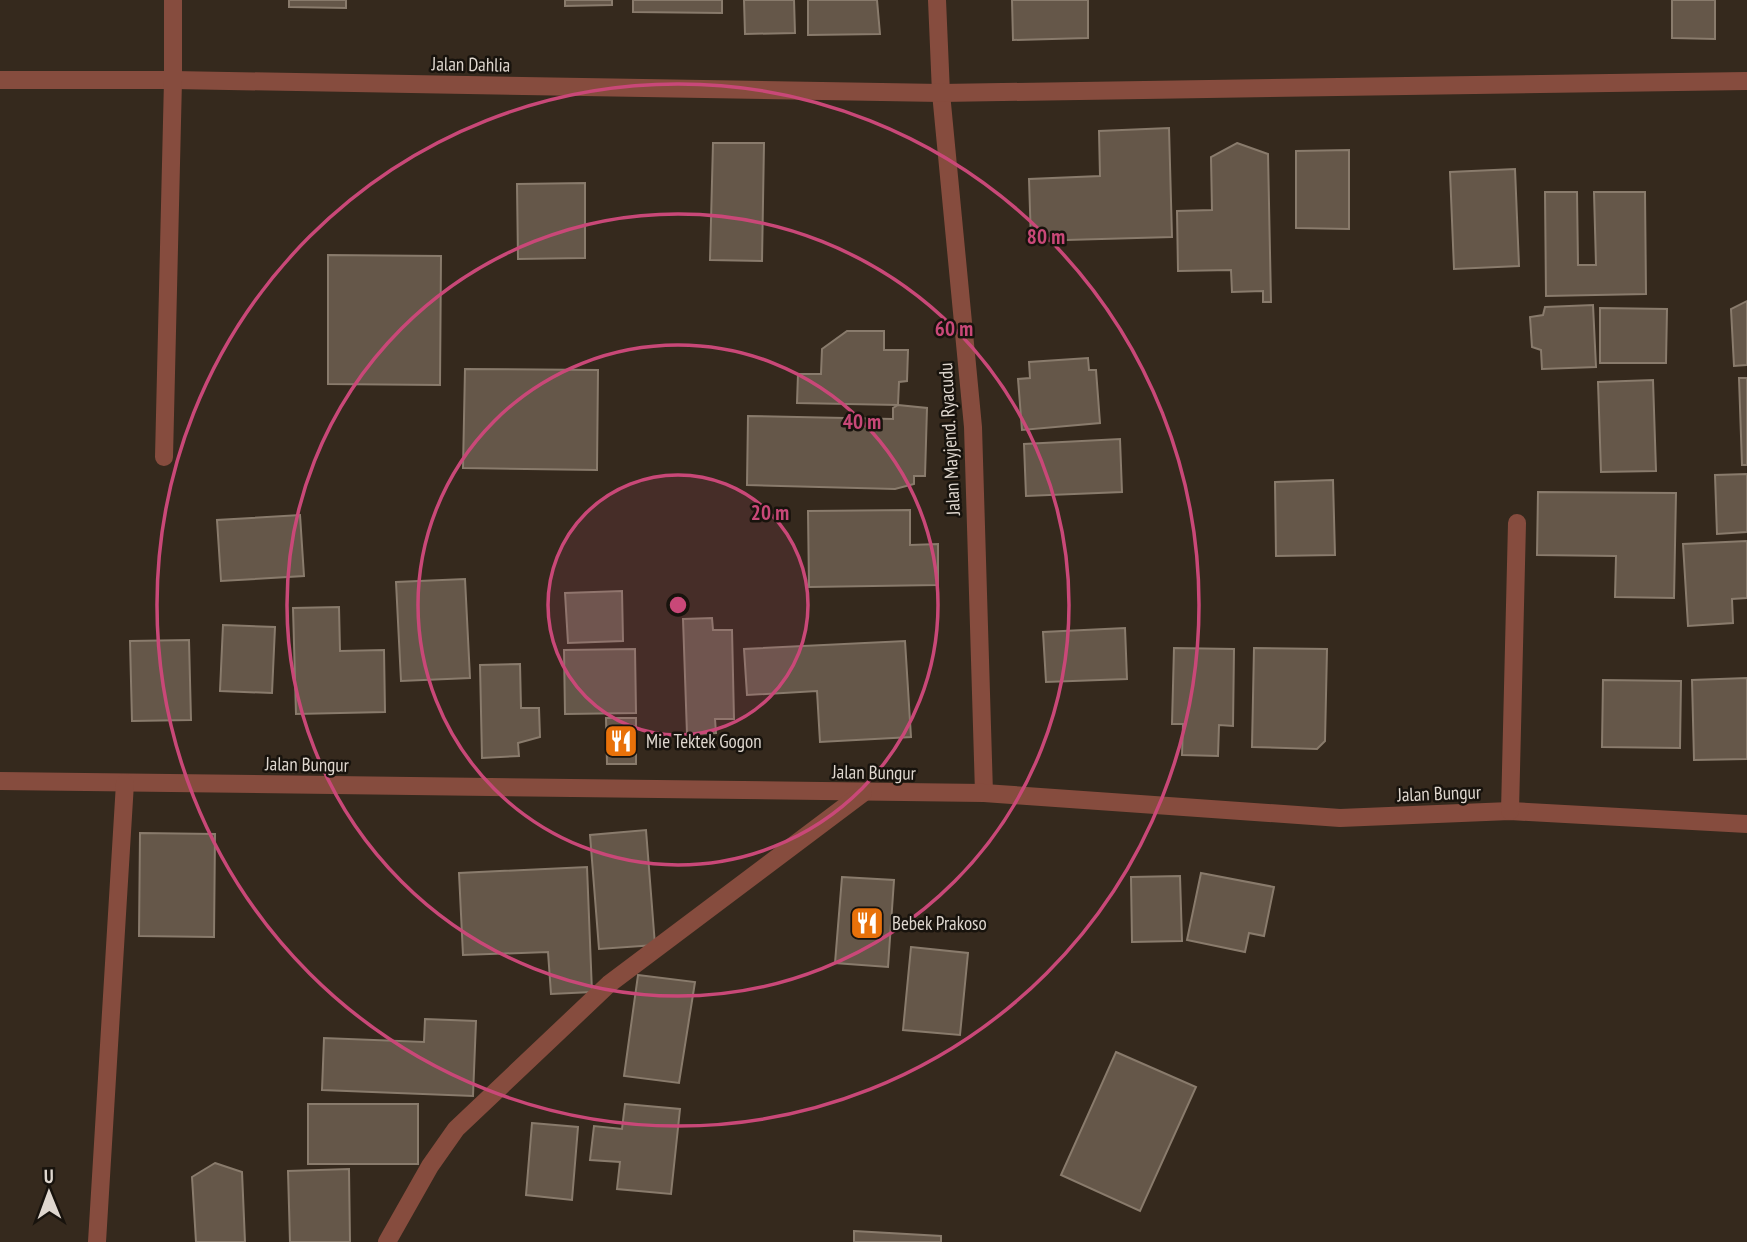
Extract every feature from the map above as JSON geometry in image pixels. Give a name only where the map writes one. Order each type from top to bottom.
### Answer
[{"type":"street","points":[[164,457],[173,0]]},
{"type":"street","name":"Jalan Mayjend. Ryacudu","points":[[937,0],[941,93],[972,427],[984,793]]},
{"type":"street","name":"Jalan Dahlia","points":[[0,80],[173,80],[941,93],[1747,81]]},
{"type":"street","points":[[1510,811],[1517,523]]},
{"type":"street","name":"Jalan Bungur","points":[[0,781],[984,793],[1340,818],[1510,811],[1747,824]]},
{"type":"street","points":[[97,1242],[125,783]]},
{"type":"street","points":[[387,1242],[430,1166],[456,1129],[609,984],[863,793]]},
{"type":"building","points":[[289,0],[346,0],[346,8],[289,7]]},
{"type":"building","points":[[565,0],[612,0],[612,5],[565,6]]},
{"type":"building","points":[[633,0],[722,0],[722,13],[633,12]]},
{"type":"building","points":[[744,0],[794,0],[795,33],[745,34]]},
{"type":"building","points":[[808,0],[877,0],[880,34],[808,35]]},
{"type":"building","points":[[1012,0],[1088,0],[1088,38],[1013,40]]},
{"type":"building","points":[[1672,0],[1715,0],[1715,39],[1672,38]]},
{"type":"building","points":[[1169,128],[1172,237],[1031,241],[1029,179],[1100,176],[1099,131]]},
{"type":"building","points":[[713,143],[764,143],[762,261],[710,260]]},
{"type":"building","points":[[1237,143],[1268,154],[1271,302],[1263,302],[1263,291],[1232,292],[1231,270],[1178,271],[1177,211],[1212,210],[1211,157]]},
{"type":"building","points":[[1349,150],[1349,229],[1296,228],[1296,151]]},
{"type":"building","points":[[1515,169],[1519,266],[1454,269],[1450,172]]},
{"type":"building","points":[[585,183],[585,258],[518,259],[517,184]]},
{"type":"building","points":[[1545,192],[1577,192],[1578,265],[1596,265],[1594,192],[1645,192],[1646,294],[1546,296]]},
{"type":"building","points":[[328,255],[441,256],[440,385],[328,384]]},
{"type":"building","points":[[1747,301],[1747,365],[1734,366],[1731,309]]},
{"type":"building","points":[[1593,305],[1596,367],[1542,369],[1541,350],[1532,347],[1530,317],[1543,315],[1545,307]]},
{"type":"building","points":[[1600,308],[1667,309],[1666,363],[1600,363]]},
{"type":"building","points":[[847,331],[884,331],[884,350],[908,350],[907,381],[899,382],[898,405],[797,403],[798,374],[821,374],[822,349]]},
{"type":"building","points":[[1088,358],[1089,370],[1096,370],[1100,423],[1022,430],[1018,379],[1030,378],[1029,362]]},
{"type":"building","points":[[465,369],[598,370],[597,470],[463,468]]},
{"type":"building","points":[[1739,378],[1747,378],[1747,465],[1742,465]]},
{"type":"building","points":[[1653,380],[1656,471],[1601,472],[1598,382]]},
{"type":"building","points":[[898,405],[927,408],[925,476],[914,476],[914,484],[895,489],[747,485],[748,416],[893,419],[893,408]]},
{"type":"building","points":[[1120,439],[1122,492],[1026,496],[1024,444]]},
{"type":"building","points":[[1747,474],[1747,532],[1717,534],[1715,475]]},
{"type":"building","points":[[1333,480],[1335,555],[1276,556],[1275,482]]},
{"type":"building","points":[[1538,492],[1676,493],[1674,598],[1615,597],[1616,556],[1537,555]]},
{"type":"building","points":[[910,510],[910,545],[938,544],[938,585],[809,587],[808,511]]},
{"type":"building","points":[[300,515],[304,576],[221,581],[217,520]]},
{"type":"building","points":[[1747,541],[1747,598],[1732,599],[1733,623],[1688,626],[1683,544]]},
{"type":"building","points":[[465,579],[470,678],[401,681],[396,582]]},
{"type":"building","points":[[622,591],[623,641],[568,643],[565,593]]},
{"type":"building","points":[[339,607],[340,651],[384,650],[385,712],[296,714],[293,608]]},
{"type":"building","points":[[712,618],[713,630],[732,630],[734,719],[715,719],[716,733],[687,734],[683,619]]},
{"type":"building","points":[[223,625],[275,627],[272,693],[220,691]]},
{"type":"building","points":[[1125,628],[1127,679],[1046,682],[1043,632]]},
{"type":"building","points":[[189,640],[191,720],[132,721],[130,641]]},
{"type":"building","points":[[905,641],[911,737],[820,742],[817,691],[747,695],[744,649]]},
{"type":"building","points":[[1174,648],[1234,649],[1233,726],[1219,725],[1218,756],[1182,755],[1183,724],[1172,724]]},
{"type":"building","points":[[1254,648],[1327,649],[1325,741],[1317,749],[1252,747]]},
{"type":"building","points":[[635,649],[636,713],[565,714],[564,650]]},
{"type":"building","points":[[520,664],[521,708],[539,708],[540,737],[518,743],[519,756],[482,758],[480,665]]},
{"type":"building","points":[[1747,678],[1747,759],[1694,760],[1692,680]]},
{"type":"building","points":[[1603,680],[1681,681],[1680,748],[1602,747]]},
{"type":"building","name":"Mie Tektek Gogon","points":[[606,718],[636,718],[636,764],[607,764]]},
{"type":"building","points":[[646,830],[655,945],[599,949],[590,835]]},
{"type":"building","points":[[140,833],[215,834],[214,937],[139,936]]},
{"type":"building","points":[[587,867],[592,992],[551,994],[548,952],[463,955],[459,873]]},
{"type":"building","points":[[1201,873],[1274,887],[1264,936],[1249,933],[1245,952],[1187,940]]},
{"type":"building","points":[[1180,876],[1182,941],[1132,942],[1131,877]]},
{"type":"building","points":[[842,877],[894,880],[888,967],[835,963]]},
{"type":"building","points":[[911,947],[968,953],[960,1035],[903,1030]]},
{"type":"building","points":[[638,975],[695,982],[679,1083],[624,1076]]},
{"type":"building","points":[[425,1019],[476,1021],[473,1096],[322,1090],[324,1038],[424,1042]]},
{"type":"building","points":[[1116,1052],[1196,1087],[1140,1211],[1061,1175]]},
{"type":"building","points":[[308,1104],[418,1104],[418,1164],[308,1164]]},
{"type":"building","points":[[625,1104],[680,1109],[671,1194],[617,1189],[620,1162],[590,1160],[594,1126],[622,1129]]},
{"type":"building","points":[[532,1123],[578,1127],[572,1200],[526,1195]]},
{"type":"building","points":[[215,1163],[242,1172],[245,1242],[196,1242],[192,1177]]},
{"type":"building","points":[[349,1169],[350,1242],[290,1242],[288,1171]]},
{"type":"building","points":[[854,1231],[941,1236],[941,1242],[854,1242]]},
{"type":"place","name":"Mie Tektek Gogon","points":[[621,741]]},
{"type":"place","name":"Bebek Prakoso","points":[[867,923]]}]
